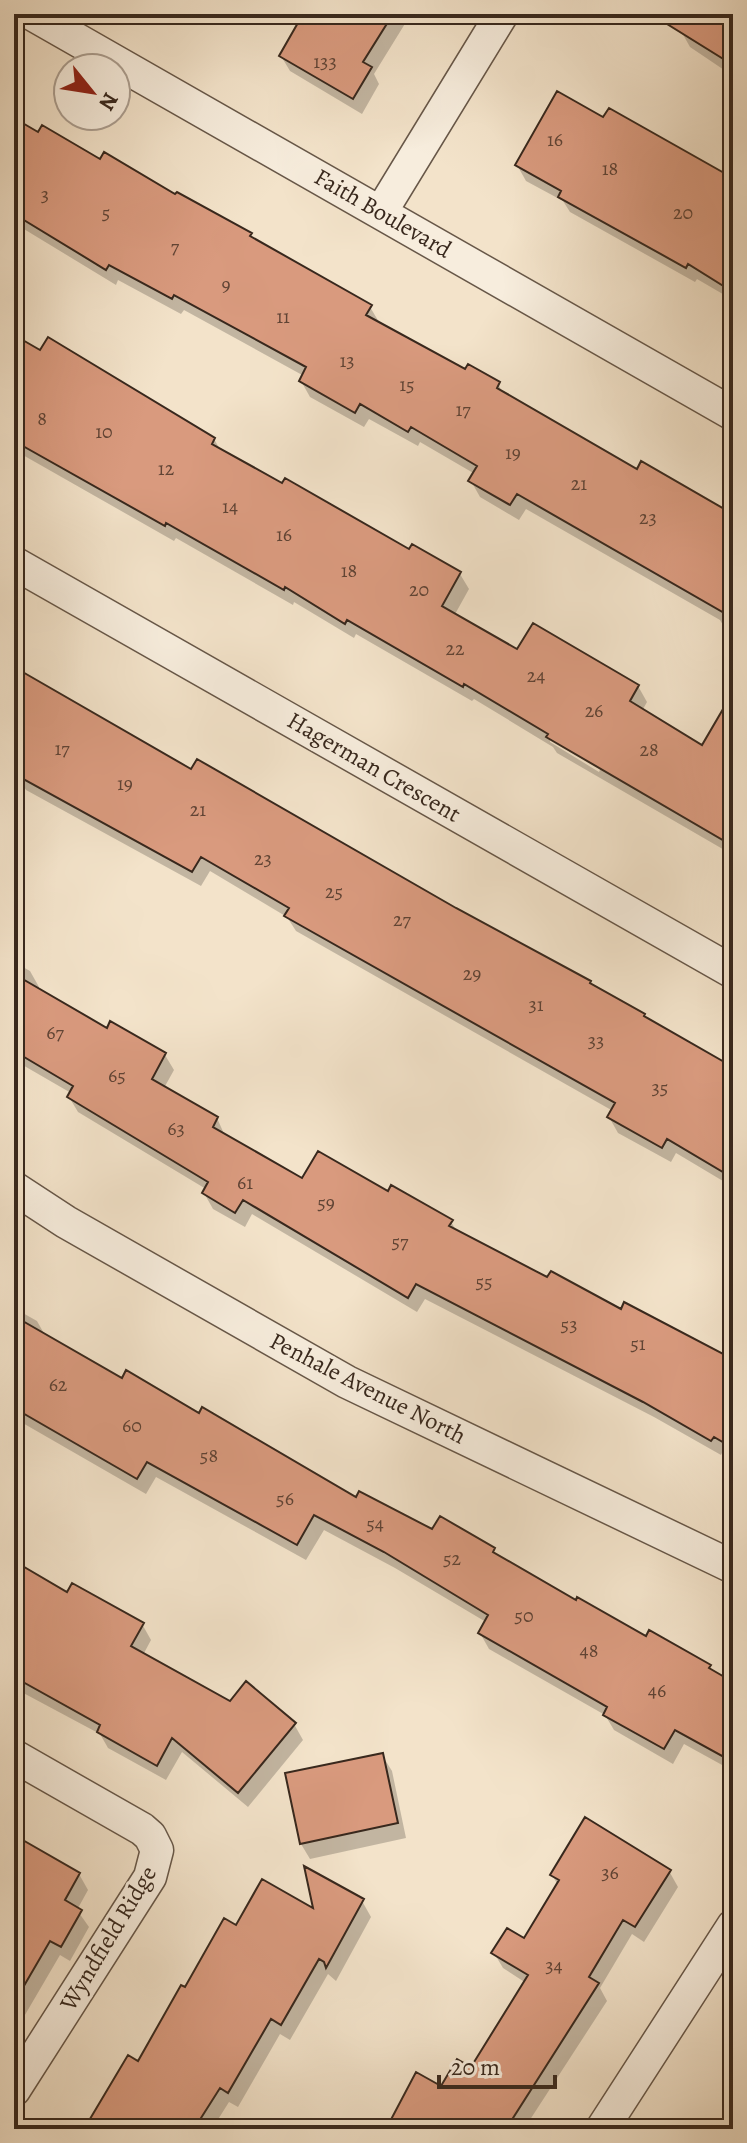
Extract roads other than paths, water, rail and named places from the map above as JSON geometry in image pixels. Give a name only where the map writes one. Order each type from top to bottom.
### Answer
[{"type":"street","name":"Faith Boulevard","points":[[32,14],[733,414]]},
{"type":"street","points":[[381,212],[502,14]]},
{"type":"street","name":"Hagerman Crescent","points":[[14,563],[733,972]]},
{"type":"street","name":"Penhale Avenue North","points":[[14,1188],[66,1222],[347,1382],[733,1567]]},
{"type":"street","name":"Wyndfield Ridge","points":[[14,1756],[142,1829],[150,1836],[157,1850],[150,1877],[14,2090]]},
{"type":"street","points":[[602,2129],[733,1926]]}]
